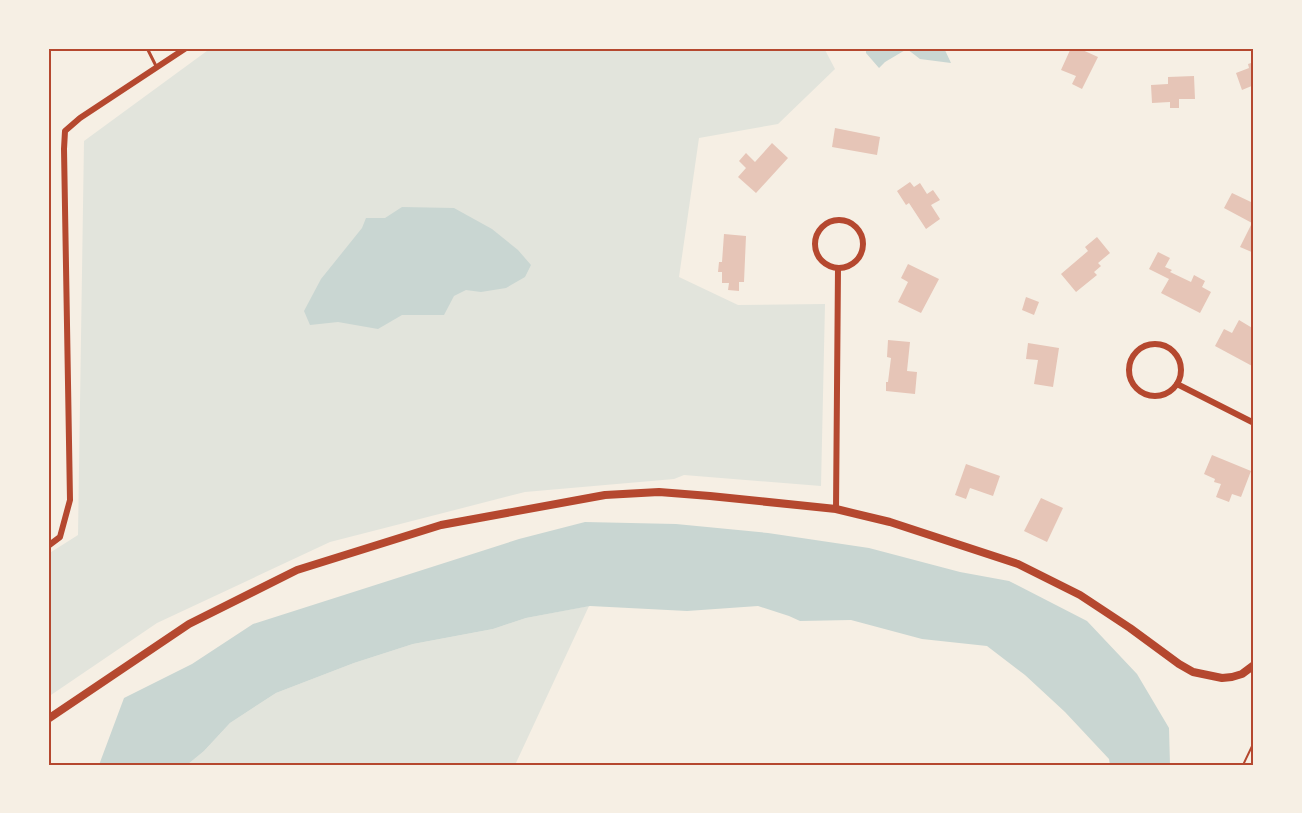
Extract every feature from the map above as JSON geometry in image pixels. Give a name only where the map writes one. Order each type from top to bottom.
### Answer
[{"type":"street","points":[[48,546],[60,537],[69,500],[65,131],[80,118],[186,48]]},
{"type":"street","points":[[840,219],[855,226],[863,241],[860,257],[846,267],[838,268],[824,263],[819,257],[815,243],[816,235],[825,224],[840,219]]},
{"type":"street","points":[[836,510],[838,268]]},
{"type":"street","points":[[1151,344],[1167,347],[1179,359],[1181,367],[1177,384],[1164,394],[1155,396],[1139,391],[1130,376],[1131,359],[1136,352],[1151,344]]},
{"type":"street","points":[[1177,384],[1254,423]]},
{"type":"street","points":[[48,719],[189,624],[297,570],[441,525],[605,495],[659,492],[710,495],[836,510],[890,522],[1018,564],[1080,595],[1193,672],[1222,678],[1242,674],[1254,666]]},
{"type":"lane","points":[[147,48],[157,67]]},
{"type":"path","points":[[1243,765],[1254,742]]},
{"type":"shaded area","points":[[211,48],[824,48],[835,69],[778,124],[699,138],[679,277],[738,305],[825,304],[821,486],[684,475],[674,479],[525,492],[330,542],[157,623],[48,697],[48,554],[78,535],[84,141]]},
{"type":"shaded area","points":[[866,48],[944,48],[951,63],[920,59],[907,49],[879,68],[866,53]]},
{"type":"shaded area","points":[[402,207],[454,208],[492,229],[518,250],[531,265],[525,277],[506,288],[481,292],[466,290],[454,296],[444,315],[402,315],[378,329],[338,322],[310,325],[304,311],[321,279],[362,228],[366,218],[385,218]]},
{"type":"shaded area","points":[[585,522],[676,524],[768,533],[869,548],[960,572],[1009,581],[1087,621],[1137,674],[1169,728],[1170,765],[1110,765],[1109,759],[1065,712],[1025,675],[987,646],[922,639],[851,620],[800,621],[758,606],[687,611],[590,606],[526,618],[493,629],[413,644],[354,663],[276,693],[230,723],[204,751],[187,765],[99,765],[124,698],[192,664],[253,624],[519,539]]},
{"type":"shaded area","points":[[589,606],[515,765],[187,765],[204,751],[230,723],[276,693],[354,663],[413,644],[493,629],[526,618]]},
{"type":"building","points":[[1071,48],[1078,48],[1098,57],[1082,89],[1072,84],[1076,76],[1061,70]]},
{"type":"building","points":[[1254,62],[1254,85],[1242,90],[1236,73],[1249,68],[1248,64]]},
{"type":"building","points":[[1194,76],[1195,99],[1179,99],[1179,108],[1170,108],[1170,102],[1152,103],[1151,85],[1168,84],[1168,77]]},
{"type":"building","points":[[835,128],[880,137],[877,155],[832,147]]},
{"type":"building","points":[[772,143],[788,158],[756,193],[738,177],[746,168],[739,161],[746,153],[755,162]]},
{"type":"building","points":[[910,182],[914,187],[920,183],[927,194],[933,190],[940,200],[931,205],[940,219],[926,229],[909,203],[906,205],[897,191]]},
{"type":"building","points":[[1232,193],[1251,202],[1254,196],[1254,253],[1240,247],[1252,223],[1224,208]]},
{"type":"building","points":[[724,234],[746,236],[744,282],[739,282],[739,291],[728,290],[729,283],[722,283],[722,272],[718,272],[719,262],[722,262]]},
{"type":"building","points":[[1097,237],[1110,253],[1098,263],[1101,266],[1094,272],[1097,275],[1076,292],[1061,274],[1088,251],[1085,247]]},
{"type":"building","points":[[1158,252],[1170,258],[1165,267],[1172,270],[1170,272],[1191,282],[1194,275],[1205,281],[1202,287],[1211,292],[1200,313],[1161,293],[1169,279],[1149,269]]},
{"type":"building","points":[[908,264],[939,279],[921,313],[898,302],[908,282],[901,278]]},
{"type":"building","points":[[1026,297],[1039,302],[1034,315],[1022,310]]},
{"type":"building","points":[[1239,320],[1254,329],[1254,367],[1215,346],[1224,329],[1232,333]]},
{"type":"building","points":[[888,340],[910,342],[907,371],[917,372],[915,394],[886,391],[891,358],[887,357]]},
{"type":"building","points":[[1028,343],[1059,348],[1053,387],[1034,384],[1038,360],[1026,359]]},
{"type":"building","points":[[1212,455],[1251,471],[1241,497],[1232,494],[1229,502],[1216,497],[1221,484],[1214,482],[1215,479],[1204,474]]},
{"type":"building","points":[[966,464],[1000,476],[993,496],[970,488],[966,499],[955,495]]},
{"type":"building","points":[[1041,498],[1063,508],[1047,542],[1024,531]]}]
